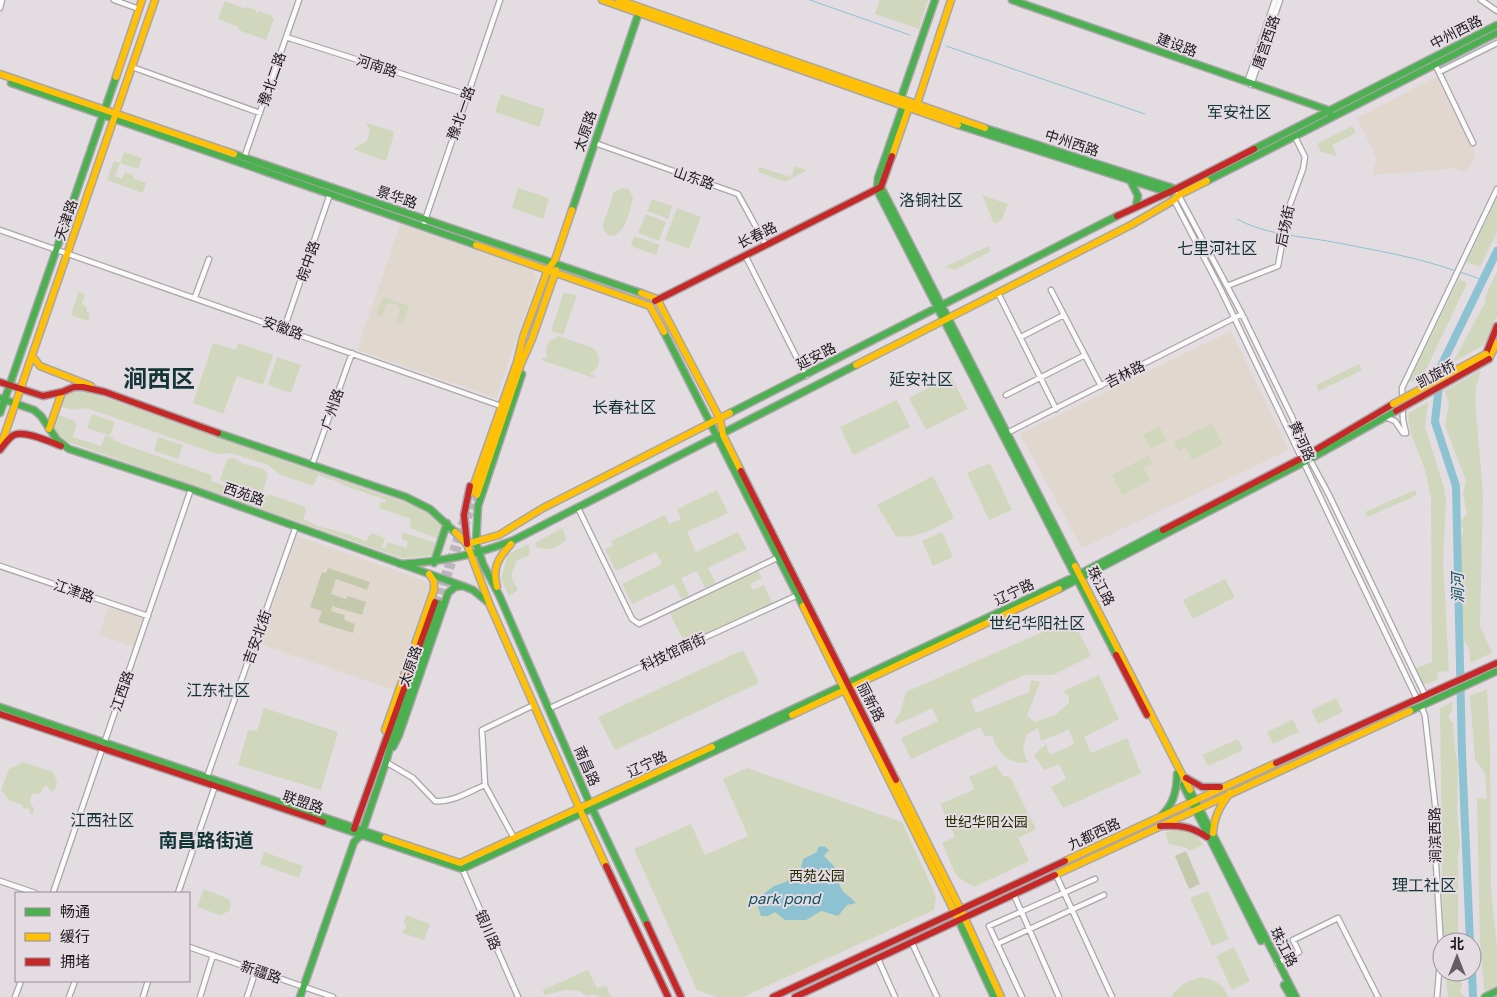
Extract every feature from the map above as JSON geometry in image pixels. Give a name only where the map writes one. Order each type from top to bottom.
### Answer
[{"type":"main road","name":"天津路","points":[[0,413],[2,399],[10,385],[142,0]]},
{"type":"main road","name":"天津路","points":[[0,449],[155,0]]},
{"type":"main road","name":"中州西路","points":[[602,0],[640,10],[901,98],[1176,195],[1295,137],[1331,111]]},
{"type":"main road","name":"中州西路","points":[[619,0],[640,10],[906,106],[1131,182],[1169,192]]},
{"type":"main road","points":[[906,106],[901,98],[935,0]]},
{"type":"main road","points":[[906,106],[917,104],[951,0]]},
{"type":"main road","name":"建设路","points":[[1012,0],[1331,111]]},
{"type":"main road","name":"建设路","points":[[1023,0],[1250,83]]},
{"type":"main road","name":"太原路","points":[[556,273],[474,494],[517,362],[523,337],[548,270],[554,263],[640,10]]},
{"type":"main road","name":"中州西路","points":[[1434,61],[1497,25]]},
{"type":"main road","name":"中州西路","points":[[1176,195],[1331,111],[1497,33]]},
{"type":"main road","name":"景华路","points":[[0,74],[330,194],[554,263],[657,299]]},
{"type":"main road","name":"景华路","points":[[0,79],[104,112]]},
{"type":"main road","points":[[879,188],[878,178],[906,106]]},
{"type":"main road","name":"景华路","points":[[115,116],[244,158],[650,306]]},
{"type":"main road","points":[[1131,182],[1138,196],[1136,206]]},
{"type":"main road","name":"长春路","points":[[650,306],[657,299],[879,188]]},
{"type":"main road","name":"珠江路","points":[[879,188],[939,307],[1008,434],[1079,577]]},
{"type":"main road","points":[[1169,192],[1176,195]]},
{"type":"main road","name":"延安路","points":[[467,544],[500,535],[516,524],[710,424],[1136,206],[1169,192]]},
{"type":"main road","name":"延安路","points":[[400,564],[434,563],[475,554],[514,540],[1131,225],[1176,195]]},
{"type":"main road","points":[[554,263],[556,273]]},
{"type":"main road","points":[[657,299],[720,419]]},
{"type":"main road","points":[[650,306],[710,424]]},
{"type":"main road","name":"珠江路","points":[[946,319],[1211,836],[1296,997]]},
{"type":"main road","points":[[1489,356],[1497,326]]},
{"type":"main road","points":[[467,544],[463,520],[464,502],[523,337]]},
{"type":"main road","name":"南昌路","points":[[532,339],[478,506],[475,554],[490,605],[581,811],[668,997]]},
{"type":"main road","points":[[1489,356],[1497,342]]},
{"type":"main road","points":[[32,356],[40,366],[105,392],[200,427],[406,497],[430,509],[447,523],[467,544]]},
{"type":"main road","name":"凯旋桥","points":[[1393,404],[1489,356]]},
{"type":"main road","name":"凯旋桥","points":[[1396,411],[1489,356]]},
{"type":"main road","points":[[0,382],[42,396],[62,392],[74,387],[105,392]]},
{"type":"main road","points":[[49,429],[62,392]]},
{"type":"main road","name":"西苑路","points":[[2,399],[34,410],[41,416],[57,440],[70,449],[191,489],[463,586],[473,590],[490,605]]},
{"type":"main road","name":"辽宁路","points":[[1306,458],[1393,404]]},
{"type":"main road","name":"辽宁路","points":[[592,806],[1079,577],[1396,411]]},
{"type":"main road","name":"丽新路","points":[[720,419],[720,436],[779,558],[846,687]]},
{"type":"main road","name":"丽新路","points":[[710,424],[720,436],[1001,997]]},
{"type":"main road","points":[[0,449],[12,436],[21,434],[70,449]]},
{"type":"main road","points":[[434,563],[447,523]]},
{"type":"main road","points":[[516,524],[512,529],[513,532],[518,536],[522,536]]},
{"type":"main road","points":[[501,600],[494,573],[496,562],[514,540]]},
{"type":"main road","name":"南昌路","points":[[467,544],[475,554],[501,600],[548,709],[681,997]]},
{"type":"main road","name":"太原路","points":[[378,760],[385,729],[434,590],[434,581],[429,574]]},
{"type":"main road","name":"太原路","points":[[386,762],[399,735],[448,592],[454,587],[463,586]]},
{"type":"main road","points":[[490,605],[491,598],[494,596],[501,600]]},
{"type":"main road","name":"太原路","points":[[300,997],[354,842],[354,830],[378,760],[437,602],[362,832],[354,842]]},
{"type":"main road","points":[[1419,702],[1437,698],[1486,672],[1497,663]]},
{"type":"main road","points":[[1486,672],[1497,671]]},
{"type":"main road","name":"九都西路","points":[[774,997],[1158,818],[1195,805],[1419,702],[1425,695],[1486,672]]},
{"type":"main road","name":"联盟路","points":[[0,707],[215,786],[362,832],[461,866]]},
{"type":"main road","name":"联盟路","points":[[0,714],[207,777],[354,830]]},
{"type":"main road","points":[[1158,818],[1165,813],[1172,803],[1176,794],[1179,773],[1199,786],[1211,789],[1230,789]]},
{"type":"main road","points":[[1159,826],[1187,825],[1211,836],[1218,807],[1230,789]]},
{"type":"main road","name":"九都西路","points":[[795,997],[1159,826],[1195,805]]},
{"type":"main road","points":[[461,866],[592,806]]},
{"type":"main road","points":[[461,866],[514,838],[581,811]]},
{"type":"main road","name":"珠江路","points":[[1211,836],[1290,997]]},
{"type":"main road","name":"丽新路","points":[[962,919],[994,997]]},
{"type":"main road","points":[[1485,997],[1497,991]]},
{"type":"street","points":[[0,8],[2,0]]},
{"type":"street","points":[[114,0],[139,9]]},
{"type":"street","name":"豫北二路","points":[[244,158],[299,0]]},
{"type":"street","name":"豫北一路","points":[[424,223],[500,0]]},
{"type":"street","name":"唐宫西路","points":[[1250,83],[1275,0]]},
{"type":"street","name":"唐宫西路","points":[[1250,83],[1280,0]]},
{"type":"street","points":[[1481,0],[1497,12]]},
{"type":"street","name":"河南路","points":[[286,37],[468,95]]},
{"type":"street","points":[[1439,72],[1497,43]]},
{"type":"street","points":[[1434,61],[1474,143]]},
{"type":"street","points":[[132,67],[260,113]]},
{"type":"street","name":"后场街","points":[[1227,286],[1278,266],[1288,210],[1305,157],[1295,137]]},
{"type":"street","name":"山东路","points":[[595,143],[738,194],[766,245]]},
{"type":"street","points":[[1385,417],[1395,421],[1403,433],[1406,433],[1403,420],[1402,388],[1497,189]]},
{"type":"street","name":"皖中路","points":[[284,329],[330,194]]},
{"type":"street","name":"黄河路","points":[[1176,195],[1242,314],[1292,417],[1306,458],[1333,504],[1425,695]]},
{"type":"street","name":"黄河路","points":[[1176,195],[1234,318],[1306,458],[1419,702]]},
{"type":"street","name":"安徽路","points":[[0,230],[498,405]]},
{"type":"street","points":[[745,255],[806,376]]},
{"type":"street","points":[[195,297],[209,259]]},
{"type":"street","points":[[1051,290],[1101,386]]},
{"type":"street","points":[[998,293],[1056,409]]},
{"type":"street","name":"吉林路","points":[[1008,434],[1242,314]]},
{"type":"street","points":[[1020,337],[1064,315]]},
{"type":"street","name":"广州路","points":[[312,465],[352,353]]},
{"type":"street","points":[[1006,395],[1085,355]]},
{"type":"street","points":[[1489,356],[1497,360]]},
{"type":"street","name":"江西路","points":[[53,892],[191,489]]},
{"type":"street","points":[[578,508],[632,619],[639,624],[779,558]]},
{"type":"street","name":"吉安北街","points":[[207,777],[296,526]]},
{"type":"street","name":"江津路","points":[[0,566],[148,616]]},
{"type":"street","name":"科技馆南街","points":[[548,709],[798,595]]},
{"type":"street","name":"涧滨西路","points":[[1419,702],[1425,716],[1436,813],[1436,864],[1441,948],[1437,997]]},
{"type":"street","points":[[514,838],[485,785],[482,730],[534,705]]},
{"type":"street","points":[[386,762],[413,778],[435,801],[440,802],[453,798],[485,785]]},
{"type":"street","points":[[178,892],[215,786]]},
{"type":"street","name":"银川路","points":[[461,866],[518,997]]},
{"type":"street","points":[[1056,875],[1112,997]]},
{"type":"street","points":[[1021,997],[988,926],[1095,879]]},
{"type":"street","points":[[0,881],[32,892]]},
{"type":"street","points":[[1014,895],[1059,997]]},
{"type":"street","points":[[997,944],[1104,895]]},
{"type":"street","points":[[1277,962],[1299,952],[1293,940],[1338,918],[1378,997]]},
{"type":"street","points":[[912,943],[937,997]]},
{"type":"street","name":"新疆路","points":[[190,947],[333,997]]},
{"type":"street","points":[[200,997],[213,955]]},
{"type":"street","points":[[878,959],[895,997]]},
{"type":"street","points":[[247,997],[256,970]]},
{"type":"street","points":[[15,997],[21,982]]},
{"type":"street","points":[[70,997],[75,982]]},
{"type":"street","points":[[143,997],[148,982]]},
{"type":"shaded area","points":[[1438,76],[1476,154],[1466,173],[1452,168],[1372,175],[1377,159],[1357,118]]},
{"type":"shaded area","points":[[400,224],[533,270],[537,280],[496,398],[357,350]]},
{"type":"shaded area","points":[[1231,331],[1289,450],[1082,548],[1020,434]]},
{"type":"shaded area","points":[[297,536],[431,583],[394,690],[259,644]]},
{"type":"shaded area","points":[[110,603],[148,616],[137,648],[99,635]]},
{"type":"green space","points":[[880,0],[928,0],[919,29],[875,14]]},
{"type":"green space","points":[[225,1],[246,9],[247,7],[256,10],[258,14],[259,11],[272,16],[274,19],[266,40],[238,30],[239,27],[218,19]]},
{"type":"green space","points":[[501,94],[545,109],[539,127],[495,112]]},
{"type":"green space","points":[[366,123],[393,131],[394,133],[387,158],[384,161],[353,149],[367,141],[370,130]]},
{"type":"green space","points":[[1352,126],[1356,133],[1332,145],[1337,156],[1321,152],[1317,144]]},
{"type":"green space","points":[[124,152],[142,158],[138,169],[120,163]]},
{"type":"green space","points":[[114,161],[120,163],[115,176],[122,179],[125,172],[134,175],[133,178],[146,183],[143,193],[107,180]]},
{"type":"green space","points":[[795,166],[807,170],[785,182],[758,172],[759,167],[791,177]]},
{"type":"green space","points":[[518,188],[549,198],[543,219],[512,208]]},
{"type":"green space","points":[[621,188],[629,189],[633,198],[623,228],[615,235],[609,236],[604,230],[603,225],[614,192]]},
{"type":"green space","points":[[982,195],[1008,204],[1002,220],[994,224]]},
{"type":"green space","points":[[1497,198],[1497,232],[1480,267],[1466,262]]},
{"type":"green space","points":[[652,199],[672,206],[668,219],[647,211]]},
{"type":"green space","points":[[677,208],[701,217],[689,249],[665,240]]},
{"type":"green space","points":[[646,214],[666,222],[659,241],[638,233]]},
{"type":"green space","points":[[634,236],[660,245],[656,255],[631,246]]},
{"type":"green space","points":[[988,246],[991,251],[955,270],[945,267]]},
{"type":"green space","points":[[1497,271],[1497,316],[1484,345],[1453,362],[1486,301],[1485,297]]},
{"type":"green space","points":[[1459,279],[1467,283],[1423,376],[1408,383]]},
{"type":"green space","points":[[79,291],[85,294],[82,303],[87,308],[87,312],[90,313],[88,321],[71,315]]},
{"type":"green space","points":[[564,292],[577,296],[563,335],[551,331]]},
{"type":"green space","points":[[382,297],[409,306],[403,324],[396,322],[400,309],[395,304],[386,304],[382,317],[376,315]]},
{"type":"green space","points":[[559,336],[593,348],[596,351],[599,362],[590,374],[595,376],[594,378],[541,360],[542,358],[547,358],[546,349],[549,341]]},
{"type":"green space","points":[[213,343],[236,350],[238,343],[273,355],[263,385],[237,376],[223,414],[193,403]]},
{"type":"green space","points":[[277,357],[301,365],[291,393],[268,385]]},
{"type":"green space","points":[[1359,364],[1362,370],[1319,391],[1316,385]]},
{"type":"green space","points":[[1481,370],[1476,387],[1475,401],[1483,494],[1480,626],[1492,653],[1470,663],[1470,651],[1464,640],[1459,559],[1463,529],[1460,522],[1467,514],[1463,494],[1466,481],[1445,426],[1449,402],[1444,391]]},
{"type":"green space","points":[[951,376],[968,409],[926,430],[909,398]]},
{"type":"green space","points":[[80,389],[421,508],[443,525],[432,556],[402,558],[62,440],[52,425],[61,397]],"holes":[[[59,406],[72,410],[87,408],[217,454],[231,453],[268,465],[279,474],[313,486],[318,475],[338,482],[386,500],[385,503],[381,501],[379,508],[411,519],[410,528],[437,538],[435,543],[403,532],[401,539],[408,542],[406,548],[388,542],[385,549],[382,547],[385,538],[371,533],[366,541],[319,526],[303,519],[306,511],[305,507],[272,495],[257,497],[211,481],[212,475],[114,441],[113,438],[105,435],[101,446],[73,437],[75,421],[56,414]]]},
{"type":"green space","points":[[897,400],[910,427],[853,455],[840,427]]},
{"type":"green space","points":[[1428,402],[1425,427],[1444,487],[1446,500],[1443,561],[1449,671],[1438,672],[1437,680],[1422,685],[1414,669],[1432,662],[1431,497],[1425,470],[1411,434],[1408,419],[1409,413]]},
{"type":"green space","points":[[92,414],[115,422],[110,436],[87,428]]},
{"type":"green space","points":[[1212,423],[1223,444],[1192,460],[1185,447],[1178,451],[1174,442]]},
{"type":"green space","points":[[1159,426],[1167,441],[1150,449],[1143,435]]},
{"type":"green space","points":[[158,437],[183,445],[178,459],[154,451]]},
{"type":"green space","points":[[1149,455],[1153,464],[1144,468],[1150,480],[1122,495],[1112,475]]},
{"type":"green space","points":[[234,458],[244,464],[264,469],[268,474],[262,494],[228,484],[220,479],[227,459]]},
{"type":"green space","points":[[990,463],[1012,510],[989,520],[967,473]]},
{"type":"green space","points":[[933,476],[954,518],[933,529],[918,534],[903,537],[896,536],[877,505]]},
{"type":"green space","points":[[717,490],[728,513],[687,532],[696,552],[738,532],[747,549],[708,568],[716,583],[705,588],[697,571],[681,578],[689,595],[682,599],[674,584],[632,604],[622,584],[662,564],[656,552],[616,571],[605,549],[613,546],[611,541],[665,515],[669,524],[681,519],[677,509]]},
{"type":"green space","points":[[1415,490],[1417,495],[1368,517],[1365,512]]},
{"type":"green space","points":[[562,528],[567,540],[553,549],[537,548],[535,543]]},
{"type":"green space","points":[[942,532],[953,557],[933,566],[922,541]]},
{"type":"green space","points":[[529,544],[530,555],[516,561],[511,576],[518,590],[509,596],[501,579],[508,554]]},
{"type":"green space","points":[[328,568],[370,582],[367,590],[336,579],[331,594],[346,599],[348,596],[366,602],[362,615],[332,606],[331,611],[345,615],[344,620],[355,624],[353,633],[318,622],[322,611],[310,607],[322,572],[326,573]]},
{"type":"green space","points":[[758,569],[762,578],[750,584],[753,590],[764,585],[774,606],[686,646],[669,611]]},
{"type":"green space","points":[[1225,579],[1235,597],[1193,619],[1183,600]]},
{"type":"green space","points":[[1072,619],[1091,656],[1053,675],[1024,675],[971,700],[976,713],[1029,692],[1031,680],[1040,682],[1027,716],[1035,722],[1055,715],[1069,703],[1069,697],[1063,691],[1099,675],[1119,719],[1084,737],[1091,753],[1127,738],[1141,773],[1063,808],[1051,787],[1066,779],[1059,764],[1044,770],[1034,755],[1046,744],[1050,755],[1074,744],[1069,730],[1041,741],[1038,728],[1026,735],[1023,750],[1028,763],[1009,760],[997,748],[992,735],[985,737],[980,727],[911,759],[901,738],[938,721],[932,708],[896,725],[894,721],[901,711],[906,692]]},
{"type":"green space","points":[[743,650],[759,683],[615,750],[598,717]]},
{"type":"green space","points":[[1487,689],[1490,747],[1491,890],[1497,947],[1497,997],[1485,997],[1482,965],[1477,798],[1487,799],[1485,773],[1475,760],[1470,696]]},
{"type":"green space","points":[[1336,698],[1343,712],[1318,724],[1311,710]]},
{"type":"green space","points":[[1452,702],[1452,712],[1449,714],[1449,719],[1453,723],[1458,765],[1457,811],[1460,846],[1458,854],[1458,932],[1443,932],[1440,708]]},
{"type":"green space","points":[[264,708],[338,732],[321,790],[238,765],[248,730],[257,731]]},
{"type":"green space","points":[[1293,719],[1299,732],[1273,744],[1267,732]]},
{"type":"green space","points":[[1238,739],[1243,750],[1208,766],[1202,755]]},
{"type":"green space","points":[[23,762],[53,772],[57,782],[52,792],[47,786],[43,787],[40,794],[32,793],[30,802],[34,809],[32,815],[28,808],[24,809],[22,805],[10,801],[1,790],[9,769]]},
{"type":"green space","name":"世纪华阳公园","points":[[996,765],[1003,776],[1010,777],[1036,829],[1018,838],[1029,861],[974,887],[959,878],[955,873],[942,843],[955,837],[940,804],[975,789],[969,777]]},
{"type":"green space","name":"西苑公园","points":[[747,768],[902,822],[936,896],[934,910],[743,997],[716,997],[697,990],[634,849],[691,824],[705,855],[748,836],[723,779]]},
{"type":"green space","points":[[1178,829],[1196,835],[1203,845],[1189,851],[1187,848],[1169,844],[1165,833]]},
{"type":"green space","points":[[1186,851],[1200,884],[1189,889],[1175,856]]},
{"type":"green space","points":[[264,852],[303,866],[299,878],[260,864]]},
{"type":"green space","points":[[204,889],[229,899],[231,905],[229,911],[220,915],[197,907]]},
{"type":"green space","points":[[1208,891],[1229,939],[1212,946],[1190,898]]},
{"type":"green space","points":[[406,915],[430,924],[424,940],[402,933],[406,927],[404,922]]},
{"type":"green space","points":[[1234,947],[1250,981],[1232,990],[1216,956]]},
{"type":"green space","points":[[588,970],[597,988],[606,985],[611,997],[587,996],[579,991],[565,990],[544,995],[543,990]]},
{"type":"green space","points":[[1202,977],[1218,983],[1228,997],[1171,997],[1184,984]]},
{"type":"green space","points":[[1446,982],[1461,982],[1461,994],[1466,997],[1448,997]]},
{"type":"water","name":"park pond","points":[[824,846],[829,850],[824,856],[836,870],[841,888],[856,903],[847,905],[838,916],[821,911],[806,920],[785,920],[775,912],[768,916],[761,916],[758,907],[762,895],[774,886],[786,882],[801,868],[803,859],[817,852],[818,847]]},
{"type":"waterway","points":[[810,0],[910,35]]},
{"type":"waterway","points":[[946,46],[1145,114]]},
{"type":"waterway","points":[[1237,219],[1271,232],[1395,254],[1456,271]]},
{"type":"waterway","name":"涧河","points":[[1470,932],[1462,754],[1456,486],[1435,422],[1441,366],[1497,251]]},
{"type":"waterway","points":[[1460,272],[1483,280]]},
{"type":"waterway","name":"涧河","points":[[1472,982],[1473,997]]},
{"type":"tunnel","points":[[439,603],[477,495]]},
{"type":"tunnel","points":[[435,602],[463,518]]},
{"type":"traffic: fast","points":[[877,190],[878,178],[903,106],[901,98],[935,0]]},
{"type":"traffic: fast","points":[[1012,0],[1328,110],[1330,113]]},
{"type":"traffic: fast","points":[[572,210],[640,9]]},
{"type":"traffic: fast","points":[[1254,149],[1497,25]]},
{"type":"traffic: fast","points":[[1207,181],[1497,33]]},
{"type":"traffic: fast","points":[[0,413],[116,77]]},
{"type":"traffic: fast","points":[[11,83],[476,245]]},
{"type":"traffic: fast","points":[[958,125],[1170,193]]},
{"type":"traffic: fast","points":[[985,128],[1176,189]]},
{"type":"traffic: fast","points":[[234,154],[641,293]]},
{"type":"traffic: fast","points":[[1131,182],[1138,196],[1136,206]]},
{"type":"traffic: fast","points":[[881,187],[1075,566]]},
{"type":"traffic: fast","points":[[877,190],[1116,655]]},
{"type":"traffic: fast","points":[[730,413],[1117,216]]},
{"type":"traffic: fast","points":[[664,332],[803,606]]},
{"type":"traffic: fast","points":[[400,564],[458,557],[514,540],[856,365]]},
{"type":"traffic: fast","points":[[476,543],[478,506],[522,374]]},
{"type":"traffic: fast","points":[[0,398],[34,410],[41,416],[57,440],[69,449],[191,489],[463,586],[473,590],[489,603]]},
{"type":"traffic: fast","points":[[1059,589],[1310,459],[1396,411]]},
{"type":"traffic: fast","points":[[218,433],[406,497],[430,509],[455,532]]},
{"type":"traffic: fast","points":[[434,563],[447,523]]},
{"type":"traffic: fast","points":[[712,747],[1076,576],[1163,530]]},
{"type":"traffic: fast","points":[[476,543],[483,564],[500,597],[590,804],[647,924]]},
{"type":"traffic: fast","points":[[393,747],[399,735],[448,593],[455,587],[462,586]]},
{"type":"traffic: fast","points":[[300,997],[354,842],[363,830],[394,732],[439,603]]},
{"type":"traffic: fast","points":[[1410,711],[1497,671]]},
{"type":"traffic: fast","points":[[0,707],[385,838]]},
{"type":"traffic: fast","points":[[323,822],[462,869],[792,715]]},
{"type":"traffic: fast","points":[[1162,815],[1174,796],[1177,774]]},
{"type":"traffic: fast","points":[[1183,785],[1261,941]]},
{"type":"traffic: fast","points":[[1190,790],[1296,997]]},
{"type":"traffic: fast","points":[[958,919],[994,997]]},
{"type":"traffic: fast","points":[[1284,985],[1291,997]]},
{"type":"traffic: fast","points":[[1485,997],[1497,991]]},
{"type":"traffic: slow","points":[[116,77],[142,0]]},
{"type":"traffic: slow","points":[[0,448],[155,0]]},
{"type":"traffic: slow","points":[[602,0],[958,125]]},
{"type":"traffic: slow","points":[[619,0],[985,128]]},
{"type":"traffic: slow","points":[[892,156],[909,107],[917,104],[951,0]]},
{"type":"traffic: slow","points":[[0,74],[234,154]]},
{"type":"traffic: slow","points":[[856,365],[1131,225],[1174,200],[1179,195],[1207,181]]},
{"type":"traffic: slow","points":[[471,493],[517,362],[523,337],[548,269],[555,260],[572,210]]},
{"type":"traffic: slow","points":[[476,245],[650,306],[664,332]]},
{"type":"traffic: slow","points":[[477,495],[521,364],[532,339],[556,270]]},
{"type":"traffic: slow","points":[[641,293],[657,299],[720,419],[723,435],[741,471]]},
{"type":"traffic: slow","points":[[1489,359],[1497,342]]},
{"type":"traffic: slow","points":[[1393,404],[1486,354]]},
{"type":"traffic: slow","points":[[32,356],[40,366],[91,386]]},
{"type":"traffic: slow","points":[[49,429],[62,392]]},
{"type":"traffic: slow","points":[[467,544],[499,535],[543,508],[730,413]]},
{"type":"traffic: slow","points":[[455,532],[467,544],[489,603],[606,866]]},
{"type":"traffic: slow","points":[[497,587],[495,574],[497,564],[511,544]]},
{"type":"traffic: slow","points":[[1075,566],[1190,790]]},
{"type":"traffic: slow","points":[[385,730],[434,590],[434,581],[429,574]]},
{"type":"traffic: slow","points":[[792,715],[1059,589]]},
{"type":"traffic: slow","points":[[803,606],[958,919]]},
{"type":"traffic: slow","points":[[1055,875],[1410,711]]},
{"type":"traffic: slow","points":[[385,838],[460,863],[712,747]]},
{"type":"traffic: slow","points":[[1065,861],[1276,763]]},
{"type":"traffic: slow","points":[[896,780],[961,910],[1001,997]]},
{"type":"traffic: slow","points":[[1213,833],[1218,812],[1230,793]]},
{"type":"traffic: jam","points":[[1117,216],[1176,189],[1254,149]]},
{"type":"traffic: jam","points":[[655,301],[881,187],[892,156]]},
{"type":"traffic: jam","points":[[1486,354],[1497,326]]},
{"type":"traffic: jam","points":[[1396,411],[1489,359]]},
{"type":"traffic: jam","points":[[0,382],[43,396],[74,387],[105,392],[218,433]]},
{"type":"traffic: jam","points":[[1163,530],[1302,458],[1393,404]]},
{"type":"traffic: jam","points":[[0,450],[10,438],[19,434],[38,437],[61,446]]},
{"type":"traffic: jam","points":[[741,471],[896,780]]},
{"type":"traffic: jam","points":[[467,544],[464,515],[470,486]]},
{"type":"traffic: jam","points":[[354,829],[435,602]]},
{"type":"traffic: jam","points":[[1116,655],[1147,715]]},
{"type":"traffic: jam","points":[[1276,763],[1497,663]]},
{"type":"traffic: jam","points":[[0,714],[323,822]]},
{"type":"traffic: jam","points":[[1186,778],[1202,787],[1220,787]]},
{"type":"traffic: jam","points":[[1160,826],[1185,827],[1196,830],[1207,837]]},
{"type":"traffic: jam","points":[[773,997],[1065,861]]},
{"type":"traffic: jam","points":[[606,866],[668,997]]},
{"type":"traffic: jam","points":[[795,997],[1055,875]]},
{"type":"traffic: jam","points":[[647,924],[681,997]]},
{"type":"district","name":"军安社区","points":[[1239,112]]},
{"type":"district","name":"洛铜社区","points":[[931,200]]},
{"type":"district","name":"七里河社区","points":[[1217,248]]},
{"type":"district","name":"涧西区","points":[[159,379]]},
{"type":"district","name":"延安社区","points":[[921,379]]},
{"type":"district","name":"长春社区","points":[[624,407]]},
{"type":"district","name":"世纪华阳社区","points":[[1037,623]]},
{"type":"district","name":"江东社区","points":[[218,690]]},
{"type":"district","name":"江西社区","points":[[102,820]]},
{"type":"district","name":"南昌路街道","points":[[206,840]]},
{"type":"district","name":"理工社区","points":[[1424,885]]}]
